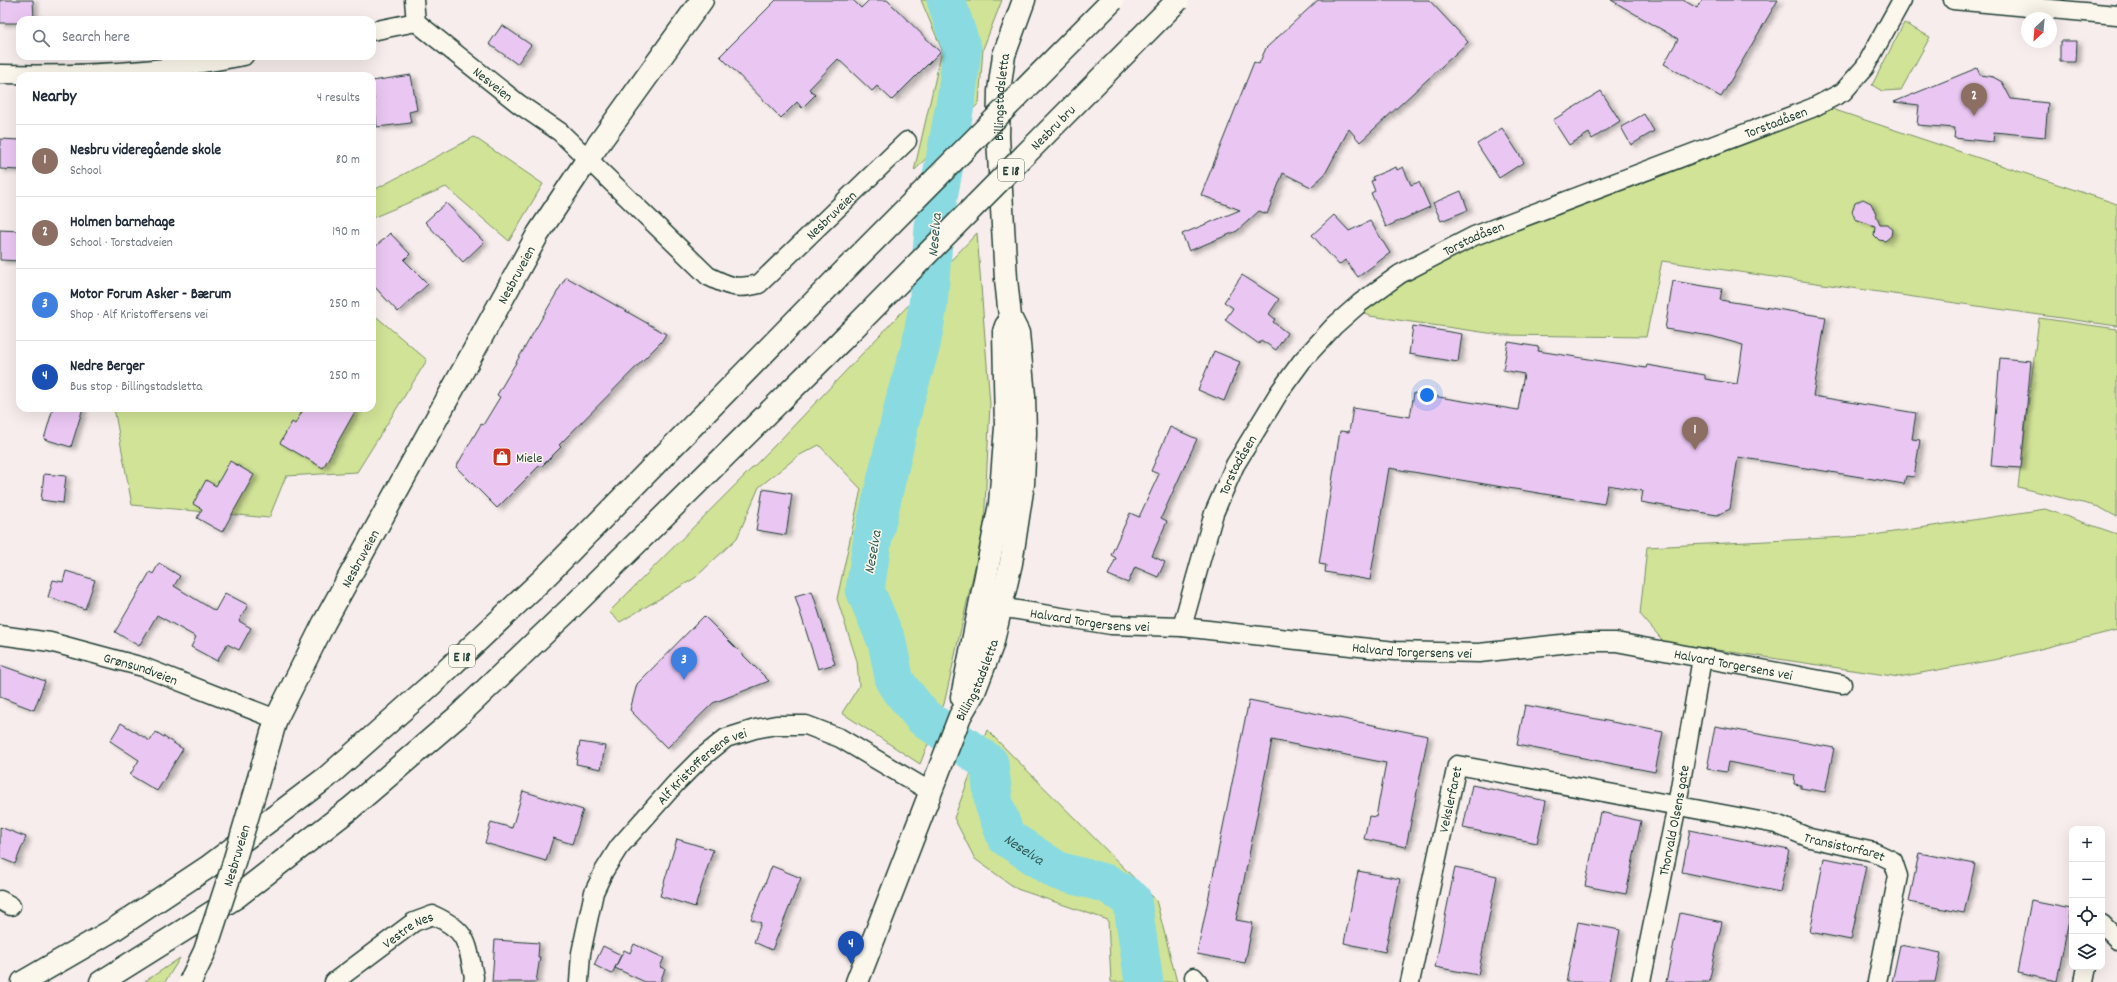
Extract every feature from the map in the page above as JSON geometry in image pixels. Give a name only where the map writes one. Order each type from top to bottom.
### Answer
[{"type":"main road","name":"Nesbruveien","points":[[190,982],[205,951],[231,872],[276,719],[324,623],[534,241],[587,160],[702,0]]},
{"type":"main road","name":"Billingstadsletta","points":[[932,792],[944,755],[960,716],[967,668],[991,606],[1006,427],[1004,332],[1010,317],[1000,200],[999,91],[1004,55],[1024,0]]},
{"type":"main road","name":"E 18","points":[[23,982],[113,930],[208,867],[327,777],[431,685],[544,578],[848,267],[1113,0]]},
{"type":"main road","name":"Nesbru bru","points":[[101,982],[235,898],[351,808],[457,716],[568,611],[843,339],[1178,0]]},
{"type":"main road","points":[[857,982],[932,792]]},
{"type":"street","points":[[376,30],[416,22],[414,0]]},
{"type":"street","name":"Torstadåsen","points":[[1182,627],[1214,513],[1235,465],[1280,391],[1302,361],[1334,326],[1400,274],[1474,236],[1812,108],[1843,92],[1865,67],[1902,0]]},
{"type":"street","points":[[1953,0],[2117,15]]},
{"type":"street","name":"Nesveien","points":[[416,22],[519,104],[560,132],[587,160]]},
{"type":"street","points":[[133,72],[219,60]]},
{"type":"street","points":[[0,74],[16,74]]},
{"type":"street","name":"Nesbruveien","points":[[587,160],[708,276],[726,285],[744,288],[759,284],[907,141]]},
{"type":"street","name":"Halvard Torgersens vei","points":[[991,606],[1111,625],[1182,627],[1395,651],[1479,653],[1579,642],[1616,642],[1842,684]]},
{"type":"street","name":"Grønsundveien","points":[[0,635],[50,642],[142,667],[228,699],[276,719]]},
{"type":"street","name":"Thorvald Olsens gate","points":[[1641,982],[1677,805],[1702,658]]},
{"type":"street","name":"Alf Kristoffersens vei","points":[[579,982],[581,953],[592,899],[604,871],[620,847],[676,783],[700,759],[726,738],[755,729],[776,725],[806,725],[840,738],[932,792]]},
{"type":"street","name":"Vekslerfaret","points":[[1410,982],[1457,765],[1677,805]]},
{"type":"street","name":"Transistorfaret","points":[[1677,805],[1776,824],[1810,838],[1874,852],[1893,861],[1898,876],[1877,982]]},
{"type":"street","name":"Vestre Nes","points":[[334,982],[414,922],[433,915],[452,924],[466,940],[474,977],[473,982]]},
{"type":"street","points":[[2105,927],[2117,939]]},
{"type":"street","points":[[2084,982],[2086,970]]},
{"type":"green space","points":[[921,0],[1002,0],[983,49],[979,103],[914,171],[942,50]]},
{"type":"green space","points":[[1904,23],[1930,37],[1901,90],[1882,91],[1872,85]]},
{"type":"green space","points":[[1817,104],[2117,204],[2117,326],[1662,261],[1646,337],[1502,335],[1370,316],[1356,309],[1489,238]]},
{"type":"green space","points":[[474,137],[543,184],[509,241],[446,187],[376,216],[376,189]]},
{"type":"green space","points":[[977,233],[990,404],[984,527],[944,704],[920,764],[842,713],[859,686],[857,661],[837,599],[861,489],[819,445],[798,456],[759,487],[737,538],[695,578],[620,622],[609,612],[782,438]]},
{"type":"green space","points":[[376,316],[427,360],[357,472],[286,476],[269,518],[132,505],[115,412],[376,412]]},
{"type":"green space","points":[[2039,318],[2117,329],[2117,517],[2099,507],[2018,487]]},
{"type":"green space","points":[[2045,509],[2117,534],[2117,630],[2004,658],[1899,677],[1664,642],[1640,614],[1647,547],[1867,536]]},
{"type":"green space","points":[[987,730],[1156,900],[1177,982],[1111,982],[1108,920],[1017,889],[975,859],[954,818]]},
{"type":"green space","points":[[180,958],[165,982],[144,982]]},
{"type":"building","points":[[0,0],[33,0],[34,16],[16,16],[16,23],[0,23]]},
{"type":"building","points":[[776,0],[853,0],[861,8],[869,0],[887,0],[940,52],[892,100],[877,86],[872,91],[838,59],[809,89],[815,95],[802,108],[797,102],[781,118],[720,56]]},
{"type":"building","points":[[1318,0],[1429,0],[1468,42],[1360,142],[1349,129],[1325,174],[1311,187],[1283,173],[1267,214],[1259,211],[1237,231],[1189,251],[1182,234],[1240,210],[1201,195],[1254,62],[1259,64],[1266,48]]},
{"type":"building","points":[[1611,0],[1683,0],[1697,8],[1702,0],[1778,0],[1721,97],[1664,64],[1678,39]]},
{"type":"building","points":[[502,25],[531,45],[517,64],[489,44]]},
{"type":"building","points":[[2060,41],[2077,41],[2076,62],[2060,62]]},
{"type":"building","points":[[1977,68],[1980,75],[1993,77],[2002,82],[2011,99],[2048,103],[2045,137],[1994,132],[1993,142],[1954,138],[1955,128],[1917,125],[1919,105],[1894,102]]},
{"type":"building","points":[[411,75],[417,110],[409,112],[411,123],[377,127],[376,80]]},
{"type":"building","points":[[1601,91],[1620,121],[1592,139],[1589,133],[1569,145],[1553,120]]},
{"type":"building","points":[[1644,114],[1654,131],[1631,145],[1621,127]]},
{"type":"building","points":[[1502,128],[1524,162],[1499,178],[1477,144]]},
{"type":"building","points":[[0,139],[16,140],[16,170],[0,169]]},
{"type":"building","points":[[1396,167],[1397,170],[1403,167],[1411,185],[1419,182],[1430,207],[1386,227],[1371,193],[1375,191],[1371,181],[1374,180],[1372,177]]},
{"type":"building","points":[[1461,191],[1468,210],[1441,221],[1433,203]]},
{"type":"building","points":[[1863,199],[1871,203],[1880,224],[1887,224],[1892,230],[1891,236],[1885,241],[1879,240],[1874,235],[1875,226],[1855,219],[1852,211],[1855,203]]},
{"type":"building","points":[[446,203],[484,242],[463,262],[425,222]]},
{"type":"building","points":[[1334,215],[1349,231],[1370,221],[1390,253],[1358,277],[1345,260],[1339,265],[1312,235]]},
{"type":"building","points":[[0,230],[16,231],[16,261],[0,260]]},
{"type":"building","points":[[390,233],[410,254],[404,260],[428,284],[398,312],[376,288],[376,246]]},
{"type":"building","points":[[1242,275],[1279,299],[1269,314],[1275,319],[1273,322],[1287,333],[1276,350],[1261,340],[1259,344],[1225,320],[1233,308],[1224,302]]},
{"type":"building","points":[[566,277],[666,334],[661,342],[559,445],[561,447],[541,467],[539,466],[497,508],[456,467],[481,424],[483,425],[500,397],[497,395]]},
{"type":"building","points":[[1673,281],[1722,289],[1720,300],[1826,317],[1813,396],[1916,413],[1912,439],[1920,440],[1914,477],[1906,476],[1904,484],[1738,457],[1730,509],[1717,515],[1641,502],[1643,491],[1608,485],[1604,504],[1389,468],[1370,580],[1325,572],[1326,565],[1319,564],[1340,431],[1349,432],[1353,408],[1410,417],[1414,393],[1518,410],[1524,374],[1503,370],[1508,342],[1539,347],[1538,351],[1646,368],[1647,365],[1705,375],[1705,379],[1737,384],[1743,345],[1711,336],[1665,329]]},
{"type":"building","points":[[1413,326],[1462,334],[1458,362],[1409,354]]},
{"type":"building","points":[[1214,351],[1240,362],[1224,401],[1198,390]]},
{"type":"building","points":[[2000,358],[2031,361],[2021,468],[1991,466]]},
{"type":"building","points":[[52,412],[82,412],[71,447],[44,439]]},
{"type":"building","points":[[302,412],[355,412],[323,468],[280,443],[292,422],[295,424]]},
{"type":"building","points":[[1170,427],[1197,439],[1161,518],[1167,521],[1152,556],[1165,562],[1158,577],[1135,567],[1128,583],[1108,575],[1116,558],[1111,555],[1130,513],[1139,517],[1159,474],[1151,471]]},
{"type":"building","points":[[230,461],[254,475],[222,532],[197,518],[202,509],[193,504],[206,480],[216,486]]},
{"type":"building","points":[[44,474],[66,476],[63,503],[41,500]]},
{"type":"building","points":[[763,489],[792,494],[786,535],[756,530]]},
{"type":"building","points":[[159,563],[180,576],[174,586],[215,611],[225,593],[248,605],[239,621],[251,628],[239,650],[227,644],[217,661],[191,647],[196,637],[157,615],[139,646],[115,632],[150,572],[153,574]]},
{"type":"building","points":[[66,571],[95,580],[85,609],[48,597],[53,580],[63,582]]},
{"type":"building","points":[[812,591],[835,664],[818,669],[795,596]]},
{"type":"building","points":[[704,616],[769,681],[713,703],[667,748],[630,710],[637,684]]},
{"type":"building","points":[[0,665],[45,681],[34,710],[0,697]]},
{"type":"building","points":[[1249,700],[1428,736],[1406,847],[1364,839],[1369,816],[1376,817],[1386,763],[1272,740],[1236,920],[1253,923],[1245,963],[1197,954]]},
{"type":"building","points":[[1525,705],[1663,732],[1655,772],[1517,745]]},
{"type":"building","points":[[121,723],[150,741],[156,732],[183,749],[157,791],[130,775],[139,760],[110,741]]},
{"type":"building","points":[[1715,726],[1834,748],[1825,792],[1801,788],[1801,785],[1794,784],[1795,775],[1728,762],[1726,772],[1707,769]]},
{"type":"building","points":[[580,742],[605,746],[601,769],[576,764]]},
{"type":"building","points":[[1472,785],[1546,801],[1537,843],[1463,828]]},
{"type":"building","points":[[523,791],[583,810],[572,844],[553,838],[546,861],[485,843],[491,822],[512,828]]},
{"type":"building","points":[[1600,812],[1641,821],[1626,894],[1585,886]]},
{"type":"building","points":[[0,827],[26,837],[15,864],[0,858]]},
{"type":"building","points":[[1690,830],[1789,850],[1780,892],[1682,872]]},
{"type":"building","points":[[677,839],[713,850],[695,907],[660,896]]},
{"type":"building","points":[[1919,853],[1975,864],[1964,913],[1909,902]]},
{"type":"building","points":[[1824,858],[1866,866],[1851,940],[1810,932]]},
{"type":"building","points":[[772,866],[801,878],[772,950],[754,942],[761,923],[751,919]]},
{"type":"building","points":[[1455,867],[1497,876],[1478,975],[1435,967]]},
{"type":"building","points":[[1358,871],[1400,879],[1385,952],[1344,943]]},
{"type":"building","points":[[2031,901],[2069,909],[2069,919],[2057,981],[2017,973]]},
{"type":"building","points":[[1680,913],[1722,922],[1709,982],[1666,982]]},
{"type":"building","points":[[1578,922],[1620,930],[1610,982],[1566,982]]},
{"type":"building","points":[[495,940],[539,943],[538,957],[540,957],[536,982],[492,982]]},
{"type":"building","points":[[634,944],[664,958],[660,967],[665,969],[660,982],[645,982],[615,968],[624,950],[630,953]]},
{"type":"building","points":[[1900,945],[1941,953],[1935,982],[1892,982]]},
{"type":"building","points":[[603,946],[621,955],[612,974],[594,965]]},
{"type":"waterway","name":"Neselva","points":[[946,0],[962,49],[957,94],[935,214],[928,306],[921,345],[906,396],[873,537],[865,590],[887,642],[895,682],[923,717],[989,763],[994,804],[1006,837],[1058,871],[1108,884],[1132,900],[1144,982]]},
{"type":"place","name":"Holmen barnehage","points":[[1974,116]]},
{"type":"place","name":"Nesbru videregående skole","points":[[1695,450]]},
{"type":"place","name":"Miele","points":[[502,457]]},
{"type":"place","name":"Motor Forum Asker - Bærum","points":[[684,680]]},
{"type":"place","name":"Nedre Berger","points":[[851,964]]}]
